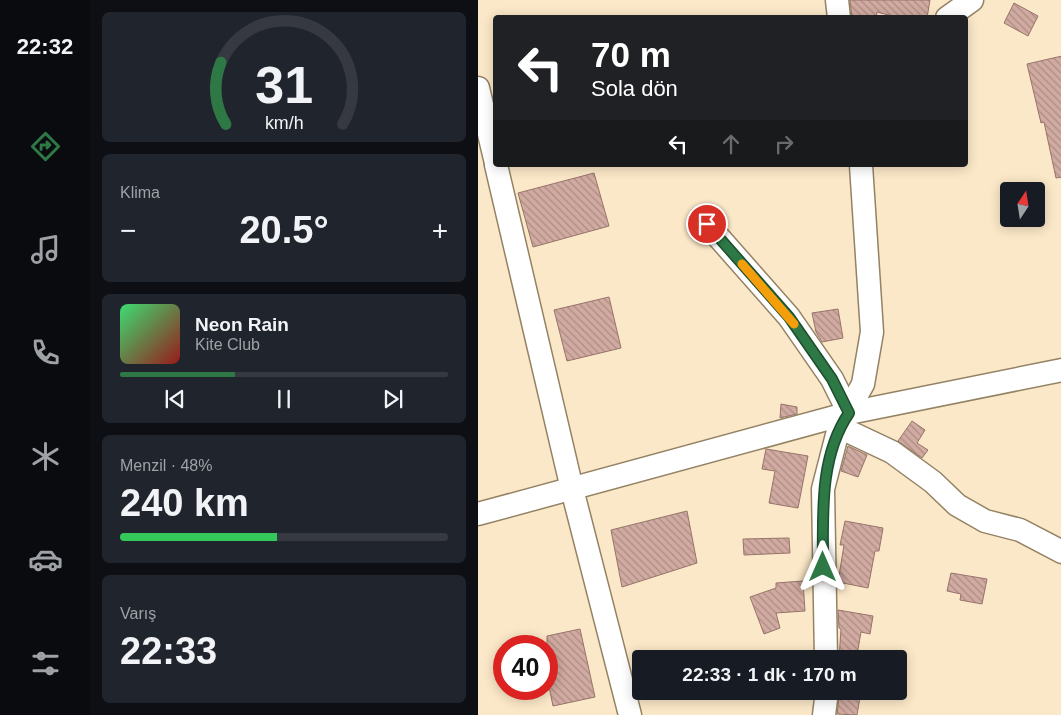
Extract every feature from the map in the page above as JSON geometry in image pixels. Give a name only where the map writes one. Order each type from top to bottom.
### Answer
[{"type":"street","points":[[836,0],[838,15]]},
{"type":"street","points":[[951,15],[972,0]]},
{"type":"street","points":[[478,88],[493,151]]},
{"type":"street","points":[[497,167],[572,489],[630,715]]},
{"type":"street","points":[[826,650],[823,489],[844,420],[863,384],[872,332],[861,167]]},
{"type":"street","points":[[707,224],[789,317],[832,379],[844,420],[933,482],[957,505],[985,521],[1020,530],[1062,552]]},
{"type":"street","points":[[478,514],[844,420],[1062,370]]},
{"type":"street","points":[[824,715],[826,700]]},
{"type":"building","points":[[850,0],[930,0],[928,15],[888,15],[877,12],[876,15],[852,15]]},
{"type":"building","points":[[1014,3],[1038,16],[1028,36],[1004,23]]},
{"type":"building","points":[[1062,56],[1062,177],[1056,178],[1044,122],[1041,123],[1027,64]]},
{"type":"building","points":[[594,173],[609,226],[533,247],[518,193]]},
{"type":"building","points":[[609,297],[621,348],[567,361],[554,310]]},
{"type":"building","points":[[838,309],[843,338],[822,342],[816,332],[812,313]]},
{"type":"building","points":[[781,404],[797,407],[797,414],[780,418]]},
{"type":"building","points":[[912,421],[925,430],[917,443],[928,450],[922,458],[898,441]]},
{"type":"building","points":[[848,446],[867,455],[858,477],[841,471]]},
{"type":"building","points":[[766,449],[808,456],[798,508],[769,503],[775,471],[762,469]]},
{"type":"building","points":[[687,511],[697,563],[622,587],[611,530]]},
{"type":"building","points":[[845,521],[883,528],[879,551],[875,551],[868,588],[838,582],[844,545],[840,545]]},
{"type":"building","points":[[789,538],[790,553],[744,555],[743,539]]},
{"type":"building","points":[[951,573],[987,579],[982,604],[960,600],[961,594],[947,591]]},
{"type":"building","points":[[803,581],[805,611],[776,613],[780,628],[764,634],[750,597],[776,588],[776,583]]},
{"type":"building","points":[[838,610],[873,616],[870,634],[861,632],[858,650],[840,650],[841,629],[839,628]]},
{"type":"building","points":[[580,629],[595,697],[553,706],[552,700],[558,700],[558,635],[552,635]]},
{"type":"building","points":[[839,700],[860,700],[857,715],[837,714]]},
{"type":"slow traffic","points":[[742,264],[794,324]]},
{"type":"route","points":[[707,224],[789,317],[832,379],[849,413],[839,427],[823,489],[823,567]]}]
